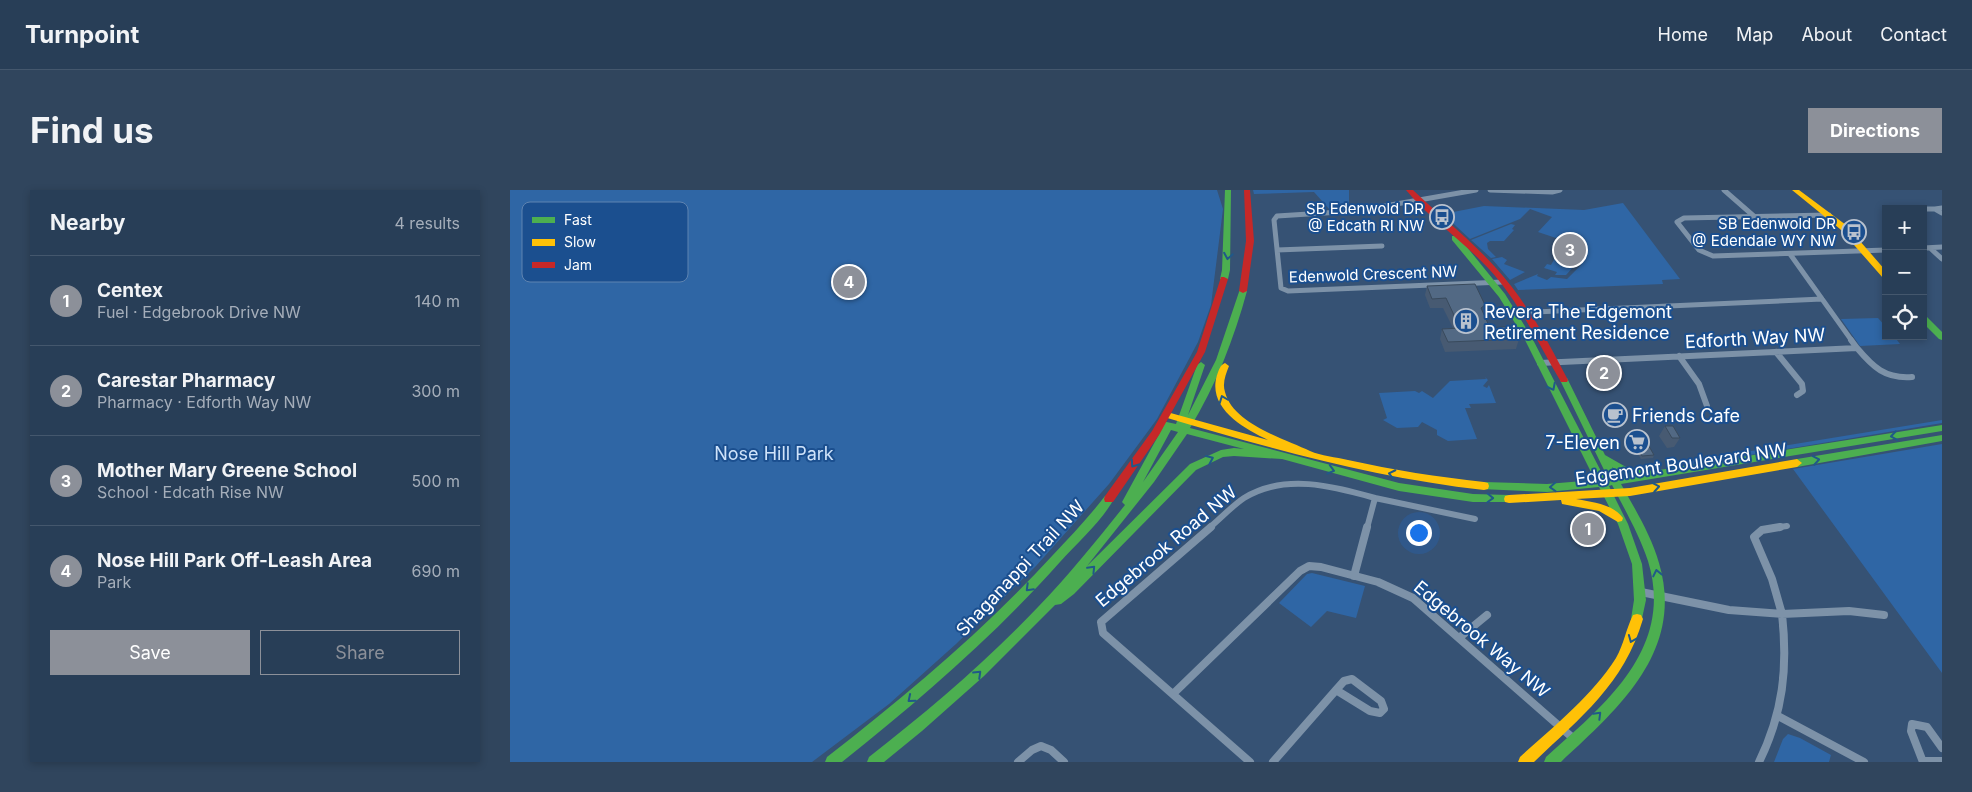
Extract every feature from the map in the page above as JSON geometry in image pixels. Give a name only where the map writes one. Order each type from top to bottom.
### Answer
[{"type":"main road","name":"Shaganappi Trail NW","points":[[832,762],[937,677],[1058,558],[1117,488],[1166,422],[1204,346],[1216,313],[1230,250],[1231,210],[1228,190]]},
{"type":"main road","points":[[1185,420],[1209,386],[1232,330],[1246,281],[1251,245],[1247,190]]},
{"type":"main road","points":[[1409,190],[1448,229],[1470,246],[1498,282],[1526,313],[1653,556],[1660,596],[1655,638],[1646,657],[1620,692],[1551,762]]},
{"type":"main road","points":[[1795,190],[1829,215],[1865,250],[1882,271]]},
{"type":"main road","points":[[1498,282],[1623,524],[1636,557],[1641,592],[1638,623],[1622,661],[1598,690],[1526,762]]},
{"type":"main road","points":[[1927,322],[1942,337]]},
{"type":"main road","points":[[1232,330],[1234,335],[1220,380],[1220,392],[1223,403],[1243,421],[1306,452]]},
{"type":"main road","points":[[874,762],[956,695],[1041,612],[1136,501],[1184,430],[1185,420],[1204,356],[1204,346]]},
{"type":"main road","name":"Edgemont Boulevard NW","points":[[1166,422],[1185,420],[1383,472],[1443,483],[1530,488],[1615,482],[1942,428]]},
{"type":"main road","points":[[1115,525],[1166,422]]},
{"type":"main road","name":"Edgemont Boulevard NW","points":[[1166,422],[1184,430],[1363,479],[1442,494],[1516,499],[1621,492],[1942,438]]},
{"type":"main road","points":[[1041,612],[1070,591],[1193,467],[1221,454],[1234,452],[1284,456]]},
{"type":"main road","points":[[1602,456],[1624,470],[1663,474]]},
{"type":"main road","points":[[1550,498],[1602,508],[1623,524]]},
{"type":"street","points":[[1419,200],[1476,190]]},
{"type":"street","points":[[1490,190],[1552,192],[1560,190]]},
{"type":"street","points":[[1724,190],[1756,218]]},
{"type":"street","name":"Edenwold Crescent NW","points":[[1419,200],[1356,211],[1277,216],[1274,220],[1281,288],[1285,291],[1498,282]]},
{"type":"street","points":[[1927,209],[1942,208]]},
{"type":"street","points":[[1935,209],[1942,213]]},
{"type":"street","points":[[1829,215],[1684,218],[1677,222],[1699,250],[1706,254],[1790,254],[1882,250]]},
{"type":"street","points":[[1277,250],[1382,246]]},
{"type":"street","points":[[1927,248],[1942,247]]},
{"type":"street","points":[[1927,249],[1942,259]]},
{"type":"street","name":"Edforth Way NW","points":[[1790,254],[1857,348]]},
{"type":"street","points":[[1513,313],[1822,300]]},
{"type":"street","points":[[1857,348],[1884,375],[1899,378],[1912,377]]},
{"type":"street","name":"Edforth Way NW","points":[[1540,363],[1857,348]]},
{"type":"street","points":[[1776,352],[1802,384],[1803,391],[1797,395]]},
{"type":"street","points":[[1679,356],[1699,384],[1707,406]]},
{"type":"street","name":"Edgebrook Road NW","points":[[1250,762],[1103,633],[1100,625],[1103,618],[1243,499],[1261,489],[1285,484],[1303,483],[1333,487],[1375,498]]},
{"type":"street","points":[[1354,576],[1375,498],[1475,519]]},
{"type":"street","points":[[1758,762],[1778,716],[1787,665],[1782,614],[1772,579],[1754,537],[1762,530],[1787,526]]},
{"type":"street","name":"Edgebrook Way NW","points":[[1173,694],[1304,568],[1320,567],[1386,586],[1413,598],[1574,739]]},
{"type":"street","points":[[1641,592],[1725,610],[1782,614],[1848,611],[1884,615]]},
{"type":"street","points":[[1459,638],[1487,615]]},
{"type":"street","points":[[1273,762],[1336,690],[1344,681],[1352,679],[1381,701],[1384,709],[1380,713],[1374,714],[1352,698],[1336,690]]},
{"type":"street","points":[[1778,716],[1864,762]]},
{"type":"street","points":[[1942,748],[1927,727],[1912,724],[1911,731],[1923,762],[1942,760]]},
{"type":"street","points":[[1018,762],[1036,747],[1042,745],[1052,749],[1064,762]]},
{"type":"green space","name":"Nose Hill Park","points":[[510,190],[1217,190],[1223,209],[1211,305],[1198,342],[1157,419],[1109,484],[1036,566],[956,644],[889,704],[812,762],[510,762]]},
{"type":"green space","points":[[1253,190],[1349,190],[1349,209],[1330,210],[1314,192],[1254,194]]},
{"type":"green space","points":[[1623,203],[1680,279],[1662,280],[1663,284],[1518,290],[1514,284],[1538,274],[1537,276],[1547,280],[1551,277],[1567,279],[1581,265],[1578,260],[1566,254],[1556,238],[1538,232],[1552,217],[1530,209],[1520,219],[1470,239],[1443,214],[1484,206],[1584,210]]},
{"type":"green space","points":[[1511,224],[1515,225],[1512,229],[1514,230],[1504,241],[1490,241],[1487,243],[1488,249],[1496,257],[1491,258],[1471,240]]},
{"type":"green space","points":[[1556,256],[1576,264],[1566,275],[1555,275],[1557,272],[1544,268],[1547,264],[1551,265]]},
{"type":"green space","points":[[1502,257],[1507,260],[1504,264],[1525,272],[1510,280],[1492,259]]},
{"type":"green space","points":[[1878,318],[1882,322],[1882,340],[1897,340],[1900,344],[1860,346],[1841,319]]},
{"type":"green space","points":[[1485,377],[1488,380],[1483,386],[1487,388],[1489,385],[1496,403],[1469,404],[1471,408],[1465,408],[1477,439],[1448,441],[1437,435],[1437,430],[1422,422],[1418,427],[1397,428],[1383,420],[1387,418],[1379,393],[1415,391],[1419,393],[1422,391],[1433,398],[1450,381],[1486,379]]},
{"type":"green space","points":[[1942,420],[1942,423],[1709,462],[1689,465],[1684,462]]},
{"type":"green space","points":[[1942,444],[1942,673],[1793,469]]},
{"type":"green space","points":[[1312,573],[1365,586],[1356,618],[1327,611],[1311,627],[1279,603],[1307,574]]},
{"type":"green space","points":[[1788,734],[1800,738],[1831,755],[1829,762],[1774,762],[1783,739]]},
{"type":"building","points":[[1475,284],[1485,305],[1481,308],[1490,328],[1512,326],[1519,339],[1448,342],[1442,329],[1460,328],[1446,298],[1432,299],[1427,286]]},
{"type":"building","points":[[1665,426],[1673,426],[1680,438],[1672,438]]},
{"type":"building","points":[[1631,436],[1643,436],[1654,455],[1642,456]]},
{"type":"building","points":[[1582,521],[1593,521],[1599,535],[1588,535]]},
{"type":"traffic: fast","points":[[1224,279],[1226,270],[1228,190]]},
{"type":"traffic: fast","points":[[1455,238],[1502,296],[1527,336],[1623,524],[1637,564],[1640,600],[1637,619]]},
{"type":"traffic: fast","points":[[874,762],[959,691],[1020,633],[1066,584],[1136,498],[1164,461],[1200,403],[1225,349],[1243,291]]},
{"type":"traffic: fast","points":[[1927,322],[1942,337]]},
{"type":"traffic: fast","points":[[1183,430],[1180,426],[1201,365]]},
{"type":"traffic: fast","points":[[1551,762],[1604,713],[1638,671],[1647,655],[1656,630],[1660,606],[1659,583],[1645,540],[1564,380]]},
{"type":"traffic: fast","points":[[1162,424],[1399,487],[1473,498],[1509,499]]},
{"type":"traffic: fast","points":[[1127,502],[1167,428]]},
{"type":"traffic: fast","points":[[1484,486],[1547,488],[1602,483],[1942,428]]},
{"type":"traffic: fast","points":[[1797,463],[1942,438]]},
{"type":"traffic: fast","points":[[1057,601],[1070,591],[1193,467],[1221,454],[1234,452],[1284,456]]},
{"type":"traffic: fast","points":[[1604,458],[1624,470],[1649,473]]},
{"type":"traffic: fast","points":[[832,762],[892,714],[979,638],[1033,584],[1109,499]]},
{"type":"traffic: slow","points":[[1795,190],[1843,227],[1882,271]]},
{"type":"traffic: slow","points":[[1225,366],[1220,392],[1224,403],[1232,413],[1256,430],[1306,452]]},
{"type":"traffic: slow","points":[[1167,415],[1285,448],[1363,467],[1443,482],[1484,486]]},
{"type":"traffic: slow","points":[[1509,499],[1630,492],[1797,463]]},
{"type":"traffic: slow","points":[[1566,501],[1602,508],[1618,518]]},
{"type":"traffic: slow","points":[[1525,762],[1576,715],[1608,680],[1621,661],[1631,640],[1637,619]]},
{"type":"traffic: jam","points":[[1243,291],[1250,241],[1247,190]]},
{"type":"traffic: jam","points":[[1409,190],[1473,249],[1504,282],[1532,322],[1564,380]]},
{"type":"traffic: jam","points":[[1109,499],[1156,433],[1201,352],[1224,279]]},
{"type":"place","name":"SB Edenwold DR @ Edcath RI NW","points":[[1442,217]]},
{"type":"place","name":"SB Edenwold DR @ Edendale WY NW","points":[[1854,232]]},
{"type":"place","name":"Mother Mary Greene School","points":[[1570,250]]},
{"type":"place","name":"Nose Hill Park Off-Leash Area","points":[[849,282]]},
{"type":"place","name":"Revera The Edgemont Retirement Residence","points":[[1466,321]]},
{"type":"place","name":"Carestar Pharmacy","points":[[1604,373]]},
{"type":"place","name":"Friends Cafe","points":[[1615,415]]},
{"type":"place","name":"7-Eleven","points":[[1637,442]]},
{"type":"place","name":"Centex","points":[[1588,529]]}]
